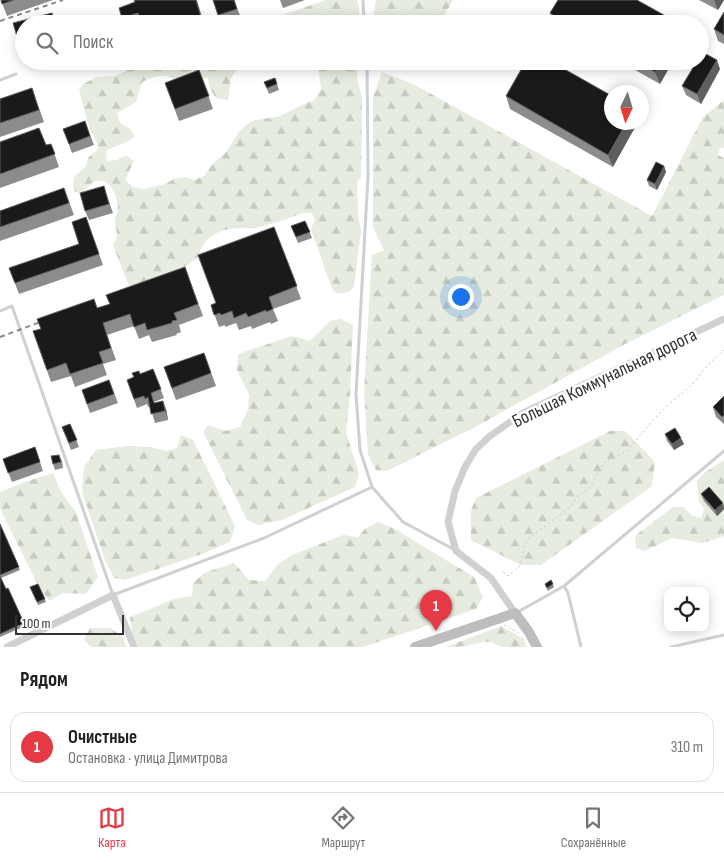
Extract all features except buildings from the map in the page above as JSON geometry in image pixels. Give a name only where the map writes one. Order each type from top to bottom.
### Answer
[{"type":"street","name":"Большая Коммунальная дорога","points":[[456,551],[448,522],[455,491],[472,455],[490,436],[522,413],[724,318]]},
{"type":"street","points":[[456,551],[491,578],[529,632],[537,647]]},
{"type":"street","points":[[7,647],[113,595],[134,647]]},
{"type":"street","points":[[415,647],[515,613]]},
{"type":"lane","points":[[363,0],[364,15]]},
{"type":"lane","points":[[367,70],[368,176],[356,394],[360,450],[372,487],[403,522],[456,551]]},
{"type":"lane","points":[[0,80],[16,74]]},
{"type":"lane","points":[[0,311],[12,306],[113,595],[264,538],[372,487]]},
{"type":"lane","points":[[515,613],[564,586],[724,451]]},
{"type":"lane","points":[[564,586],[568,593],[581,647]]},
{"type":"lane","points":[[671,647],[724,635]]},
{"type":"path","points":[[503,572],[508,576],[519,567],[527,540],[570,507],[578,496],[590,488],[606,461],[627,451],[653,420],[692,385],[704,369],[724,350]]},
{"type":"path","points":[[504,625],[520,634]]},
{"type":"green space","points":[[326,0],[357,0],[359,7],[359,15],[285,14]]},
{"type":"green space","points":[[376,0],[453,0],[444,15],[374,15]]},
{"type":"green space","points":[[128,70],[236,70],[231,78],[228,100],[216,98],[210,89],[208,78],[179,80],[162,76],[142,82],[136,102],[117,113],[120,123],[129,128],[135,136],[106,151],[107,161],[117,160],[126,155],[134,161],[125,180],[133,187],[144,189],[165,184],[174,179],[185,177],[194,180],[204,176],[212,165],[227,151],[238,133],[246,125],[255,120],[277,117],[315,99],[321,89],[318,70],[358,70],[357,80],[362,96],[361,178],[357,181],[358,215],[361,230],[354,287],[347,292],[334,292],[311,229],[315,219],[311,213],[304,213],[255,228],[239,228],[219,232],[208,239],[200,250],[198,257],[176,274],[134,289],[128,284],[113,245],[117,238],[115,219],[118,208],[114,192],[103,181],[91,184],[81,194],[74,191],[73,184],[74,177],[86,166],[88,158],[99,148],[88,124],[79,90],[83,84],[97,77],[116,76]]},
{"type":"green space","points":[[382,72],[413,84],[652,216],[703,117],[724,100],[724,148],[720,148],[718,155],[724,158],[724,295],[625,344],[477,426],[387,471],[376,470],[368,455],[364,391],[372,255],[384,250],[373,228],[373,97]]},
{"type":"green space","points":[[341,319],[353,325],[350,394],[346,432],[359,474],[355,487],[282,520],[258,525],[247,520],[203,432],[208,425],[225,431],[240,427],[248,410],[249,395],[237,370],[238,354],[292,336],[310,341],[330,321]]},
{"type":"green space","points":[[610,431],[625,431],[655,462],[652,486],[541,565],[521,565],[471,540],[471,511],[476,498]]},
{"type":"green space","points":[[181,435],[193,440],[235,526],[230,542],[202,554],[125,580],[114,578],[105,560],[82,492],[84,467],[96,450],[127,446],[150,447],[166,451],[177,448]]},
{"type":"green space","points":[[724,460],[724,536],[703,543],[672,538],[645,551],[636,548],[635,536],[673,507],[684,507],[691,515],[701,518],[704,509],[699,501],[697,481],[704,473]]},
{"type":"green space","points":[[53,473],[61,492],[76,512],[98,577],[86,594],[63,593],[49,601],[39,587],[3,515],[0,507],[0,492]]},
{"type":"green space","points":[[378,522],[395,529],[474,577],[483,597],[476,609],[363,647],[137,647],[130,617],[174,599],[192,596],[193,583],[204,573],[234,563],[249,580],[265,581],[277,565],[292,555],[343,535],[358,537],[365,529]]},
{"type":"green space","points":[[501,626],[524,639],[526,647],[502,647],[491,642],[483,642],[461,647],[446,647]]},
{"type":"green space","points":[[90,628],[110,628],[123,637],[126,647],[91,647],[84,640]]},
{"type":"railway","points":[[18,15],[63,0]]},
{"type":"railway","points":[[0,21],[15,16]]},
{"type":"railway","points":[[0,337],[51,318]]},
{"type":"place","name":"Очистные","points":[[436,631]]}]
